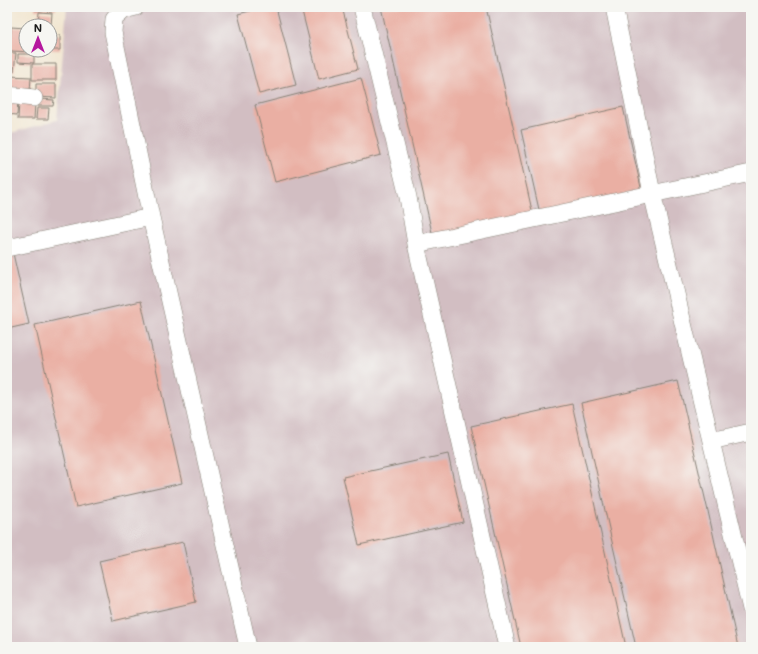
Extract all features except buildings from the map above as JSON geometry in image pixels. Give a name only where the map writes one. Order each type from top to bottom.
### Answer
[{"type":"street","points":[[136,7],[124,10],[114,19],[113,32],[151,217],[248,647]]},
{"type":"street","points":[[362,7],[408,198],[416,244],[507,647]]},
{"type":"street","points":[[614,7],[652,193],[751,609]]},
{"type":"street","points":[[7,95],[34,98]]},
{"type":"street","points":[[416,244],[751,173]]},
{"type":"street","points":[[7,248],[151,217]]},
{"type":"street","points":[[711,441],[751,432]]},
{"type":"shaded area","points":[[67,7],[751,7],[751,647],[7,647],[7,134],[57,120]]}]
